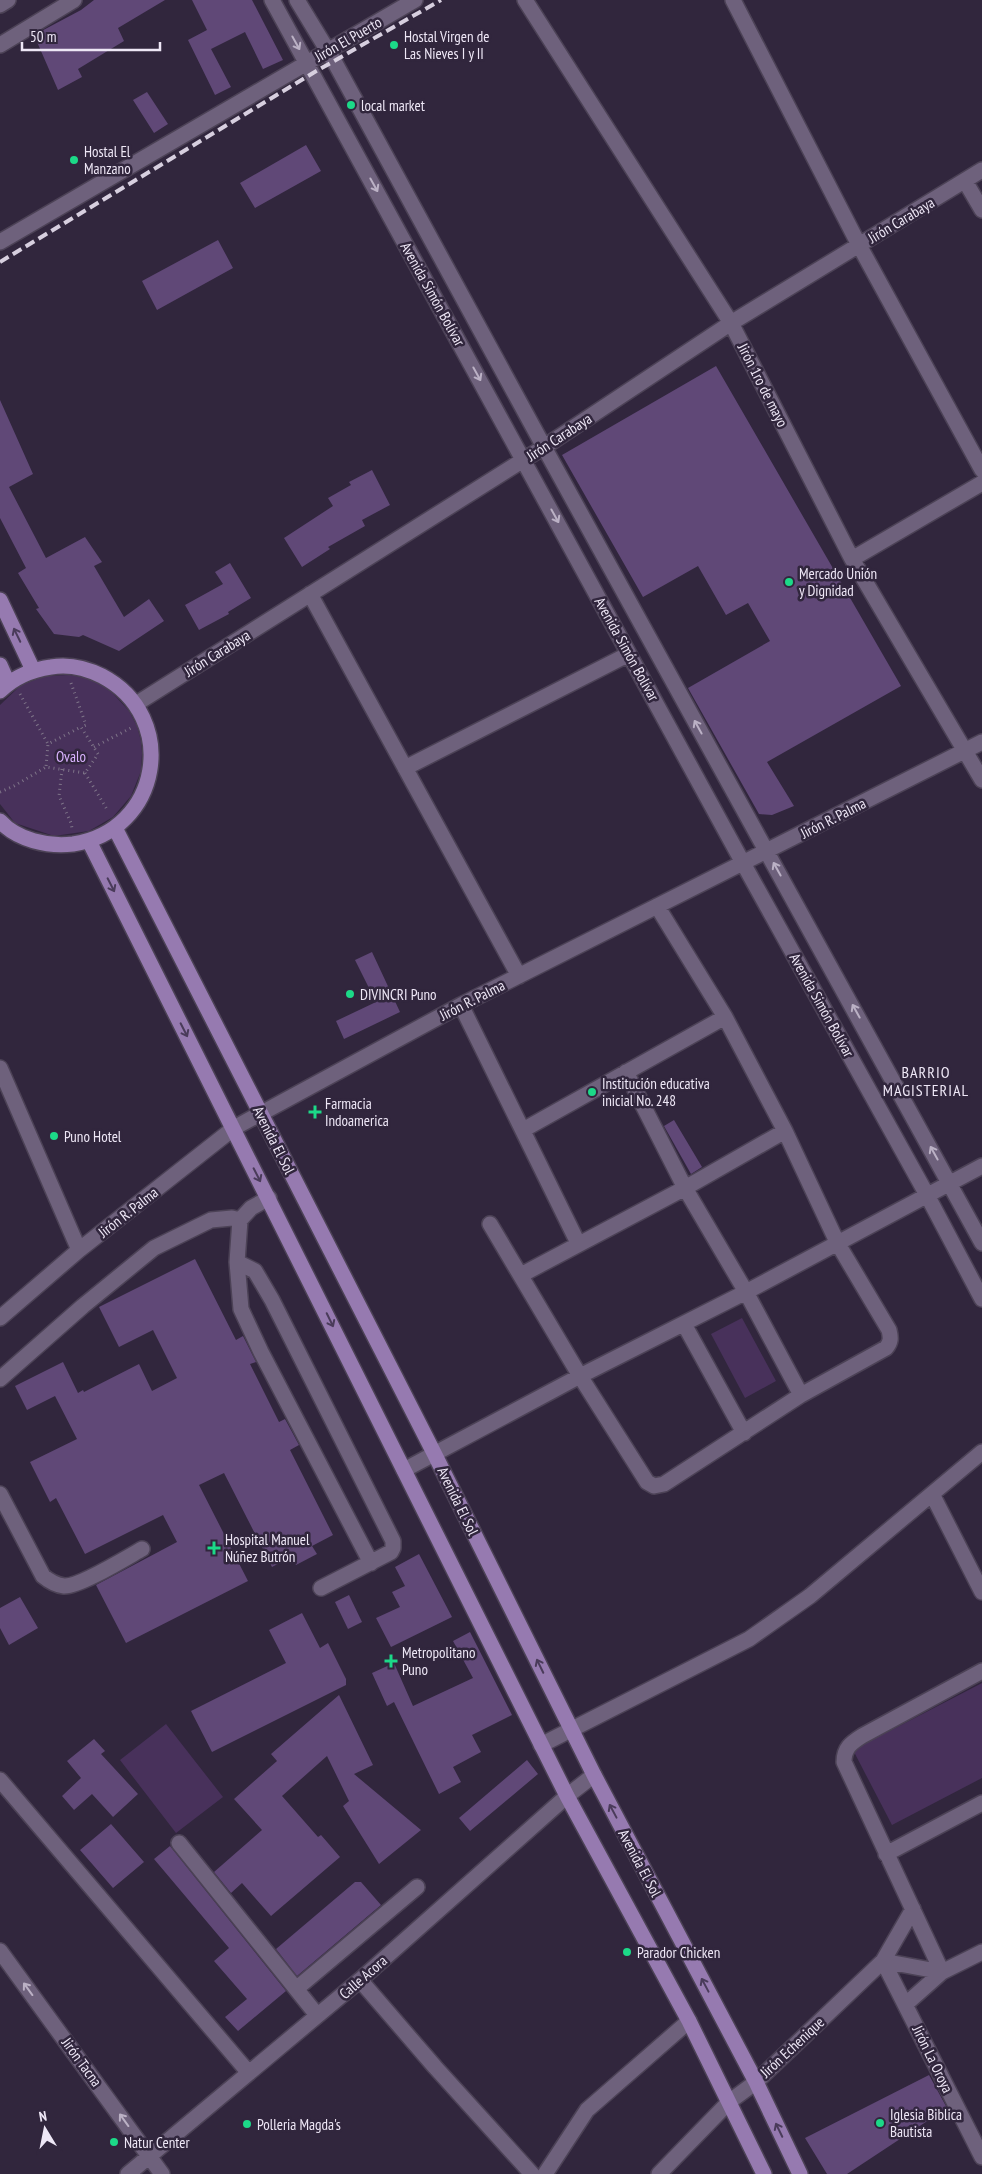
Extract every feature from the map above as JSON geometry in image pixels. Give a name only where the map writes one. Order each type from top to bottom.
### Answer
[{"type":"main road","points":[[0,600],[33,670]]},
{"type":"main road","points":[[0,665],[8,687],[33,670],[62,666],[91,670],[116,684],[136,704],[148,729],[152,756],[148,784],[135,808],[115,828],[89,841],[59,846],[30,840],[4,826],[0,821]]},
{"type":"main road","name":"Avenida El Sol","points":[[115,828],[434,1453],[594,1775],[756,2082],[800,2174]]},
{"type":"main road","name":"Avenida El Sol","points":[[89,841],[541,1745],[689,2021],[764,2174]]},
{"type":"street","points":[[0,5],[8,0]]},
{"type":"street","points":[[0,45],[74,0]]},
{"type":"street","name":"Avenida Simón Bolívar","points":[[272,0],[743,863],[927,1195],[982,1299]]},
{"type":"street","name":"Avenida Simón Bolívar","points":[[297,0],[326,51],[334,61],[982,1243]]},
{"type":"street","name":"Jirón El Puerto","points":[[0,242],[415,0]]},
{"type":"street","name":"Jirón 1ro de mayo","points":[[525,0],[731,323],[852,559],[982,780]]},
{"type":"street","points":[[733,0],[859,245],[982,470]]},
{"type":"street","name":"Jirón Carabaya","points":[[136,704],[544,447],[731,323],[982,170]]},
{"type":"street","points":[[965,181],[982,210]]},
{"type":"street","points":[[852,559],[982,483]]},
{"type":"street","points":[[310,594],[519,976]]},
{"type":"street","points":[[405,768],[629,654]]},
{"type":"street","name":"Jirón R. Palma","points":[[0,1318],[79,1250],[234,1128],[461,1005],[982,742]]},
{"type":"street","points":[[490,1224],[580,1376],[647,1482],[654,1486],[664,1484],[801,1395],[886,1348],[891,1338],[889,1330],[838,1244],[785,1131],[725,1017],[657,906]]},
{"type":"street","points":[[461,1005],[578,1243]]},
{"type":"street","points":[[523,1130],[725,1017]]},
{"type":"street","points":[[626,1072],[686,1188],[746,1292],[801,1395]]},
{"type":"street","points":[[2,1077],[79,1250]]},
{"type":"street","points":[[521,1275],[578,1243],[686,1188],[785,1131]]},
{"type":"street","points":[[404,1470],[580,1376],[838,1244],[982,1166]]},
{"type":"street","points":[[269,1198],[251,1208],[240,1220],[237,1262],[241,1309],[371,1563]]},
{"type":"street","points":[[0,1380],[83,1306],[154,1248],[211,1220],[240,1220]]},
{"type":"street","points":[[237,1262],[256,1271],[392,1536],[394,1548],[391,1552],[320,1588]]},
{"type":"street","points":[[684,1324],[744,1433]]},
{"type":"street","points":[[541,1745],[749,1639],[810,1596],[982,1452]]},
{"type":"street","points":[[0,1494],[43,1576],[50,1581],[65,1586],[79,1583],[142,1549]]},
{"type":"street","points":[[932,1494],[982,1592]]},
{"type":"street","points":[[942,1972],[844,1762],[846,1750],[862,1736],[982,1672]]},
{"type":"street","name":"Calle Acora","points":[[128,2174],[360,1980],[567,1796],[594,1775]]},
{"type":"street","points":[[0,1780],[248,2073]]},
{"type":"street","points":[[886,1854],[982,1803]]},
{"type":"street","points":[[179,1843],[318,2015]]},
{"type":"street","points":[[296,1989],[417,1888]]},
{"type":"street","name":"Jirón Echenique","points":[[659,2174],[729,2102],[756,2082],[883,1961],[913,1909]]},
{"type":"street","name":"Jirón Tacna","points":[[0,1951],[162,2174]]},
{"type":"street","points":[[906,2004],[942,1972],[982,1952]]},
{"type":"street","points":[[883,1961],[942,1972]]},
{"type":"street","name":"Jirón La Oroya","points":[[883,1961],[981,2151]]},
{"type":"street","points":[[360,1980],[532,2174]]},
{"type":"street","points":[[545,2174],[588,2110],[689,2021]]},
{"type":"path","points":[[48,744],[86,725],[68,675]]},
{"type":"path","points":[[8,687],[48,744],[46,767]]},
{"type":"path","points":[[94,747],[137,726]]},
{"type":"path","points":[[81,728],[98,754],[86,773]]},
{"type":"path","points":[[0,792],[46,767],[86,773],[110,813]]},
{"type":"path","points":[[62,769],[59,796],[71,823],[72,836]]},
{"type":"green space","name":"Ovalo","points":[[69,675],[88,678],[106,686],[129,711],[137,726],[141,741],[141,771],[131,796],[113,817],[89,831],[54,836],[15,823],[0,804],[0,705],[21,685],[46,676]]},
{"type":"green space","points":[[742,1318],[776,1381],[745,1398],[711,1334]]},
{"type":"green space","points":[[982,1683],[982,1778],[892,1825],[853,1750]]},
{"type":"green space","points":[[166,1724],[223,1797],[176,1833],[120,1760]]},
{"type":"building","points":[[94,0],[165,0],[118,28],[124,41],[78,69],[82,77],[58,90],[34,35],[81,10]]},
{"type":"building","points":[[192,0],[252,0],[283,60],[263,69],[245,32],[211,49],[231,87],[215,95],[188,40],[207,30]]},
{"type":"building","points":[[147,92],[168,124],[154,133],[133,100]]},
{"type":"building","points":[[306,145],[321,171],[255,208],[240,183]]},
{"type":"building","points":[[218,240],[233,268],[157,310],[142,281]]},
{"type":"building","name":"Mercado Unión y Dignidad","points":[[716,366],[901,686],[767,762],[794,806],[772,815],[759,814],[688,688],[770,641],[748,603],[726,615],[698,566],[643,597],[562,455]]},
{"type":"building","points":[[0,400],[33,474],[9,487],[46,558],[85,537],[102,562],[94,566],[124,617],[149,599],[164,621],[119,651],[83,635],[79,637],[54,634],[36,609],[39,608],[18,573],[26,568],[0,518]]},
{"type":"building","points":[[372,470],[390,505],[362,520],[365,526],[328,547],[330,549],[302,567],[284,538],[333,506],[328,498],[351,485],[349,482]]},
{"type":"building","points":[[230,563],[251,598],[228,612],[229,614],[199,630],[185,605],[223,584],[215,572]]},
{"type":"building","points":[[372,952],[400,1012],[344,1039],[336,1021],[376,1002],[355,960]]},
{"type":"building","points":[[674,1120],[702,1167],[691,1174],[664,1126]]},
{"type":"building","points":[[195,1259],[236,1340],[243,1336],[256,1362],[250,1364],[279,1422],[285,1419],[299,1445],[290,1450],[333,1535],[312,1546],[317,1554],[296,1565],[291,1557],[272,1567],[224,1473],[199,1485],[248,1581],[126,1643],[96,1585],[177,1542],[163,1515],[85,1554],[56,1498],[50,1502],[30,1462],[77,1439],[55,1396],[27,1410],[15,1386],[63,1362],[78,1393],[83,1390],[84,1392],[139,1364],[152,1391],[177,1378],[153,1330],[119,1347],[99,1307]]},
{"type":"building","points":[[419,1554],[452,1617],[391,1647],[376,1618],[400,1607],[392,1592],[405,1586],[395,1567]]},
{"type":"building","points":[[349,1595],[362,1622],[348,1629],[335,1602]]},
{"type":"building","points":[[20,1597],[38,1628],[9,1645],[0,1628],[0,1608]]},
{"type":"building","points":[[302,1613],[320,1648],[328,1643],[346,1679],[346,1685],[212,1752],[191,1711],[286,1663],[269,1630]]},
{"type":"building","points":[[470,1632],[512,1715],[472,1735],[481,1752],[453,1767],[461,1782],[439,1794],[394,1702],[387,1706],[372,1673],[394,1663],[413,1706],[473,1678],[453,1641]]},
{"type":"building","points":[[339,1695],[373,1765],[354,1774],[421,1830],[379,1864],[343,1806],[349,1801],[327,1756],[282,1796],[318,1837],[321,1835],[340,1857],[271,1916],[242,1883],[231,1893],[214,1872],[262,1830],[234,1799],[277,1761],[271,1754]]},
{"type":"building","points":[[94,1739],[105,1751],[101,1754],[138,1794],[113,1817],[92,1794],[74,1810],[62,1796],[81,1778],[67,1761]]},
{"type":"building","points":[[527,1760],[538,1774],[470,1831],[459,1818]]},
{"type":"building","points":[[111,1824],[144,1862],[113,1888],[80,1850]]},
{"type":"building","points":[[170,1846],[286,1991],[238,2031],[225,2017],[247,1999],[214,1961],[229,1948],[154,1859]]},
{"type":"building","points":[[355,1882],[361,1882],[381,1905],[297,1976],[276,1949]]},
{"type":"building","name":"Iglesia Biblica Bautista","points":[[929,2075],[947,2108],[847,2174],[827,2174],[805,2138]]},
{"type":"railway","points":[[0,262],[313,73],[441,0]]},
{"type":"place","name":"Hostal Virgen de Las Nieves I y II","points":[[394,45]]},
{"type":"place","name":"local market","points":[[351,105]]},
{"type":"place","name":"Hostal El Manzano","points":[[74,160]]},
{"type":"place","name":"Mercado Unión y Dignidad","points":[[789,582]]},
{"type":"place","name":"DIVINCRI Puno","points":[[350,994]]},
{"type":"place","name":"Institución educativa inicial No. 248","points":[[592,1092]]},
{"type":"place","name":"Farmacia Indoamerica","points":[[315,1112]]},
{"type":"place","name":"Puno Hotel","points":[[54,1136]]},
{"type":"place","name":"Hospital Manuel Núñez Butrón","points":[[214,1548]]},
{"type":"place","name":"Metropolitano Puno","points":[[391,1661]]},
{"type":"place","name":"Parador Chicken","points":[[627,1952]]},
{"type":"place","name":"Iglesia Biblica Bautista","points":[[880,2123]]},
{"type":"place","name":"Polleria Magda's","points":[[247,2124]]},
{"type":"place","name":"Natur Center","points":[[114,2142]]},
{"type":"district","name":"BARRIO MAGISTERIAL","points":[[926,1081]]}]
